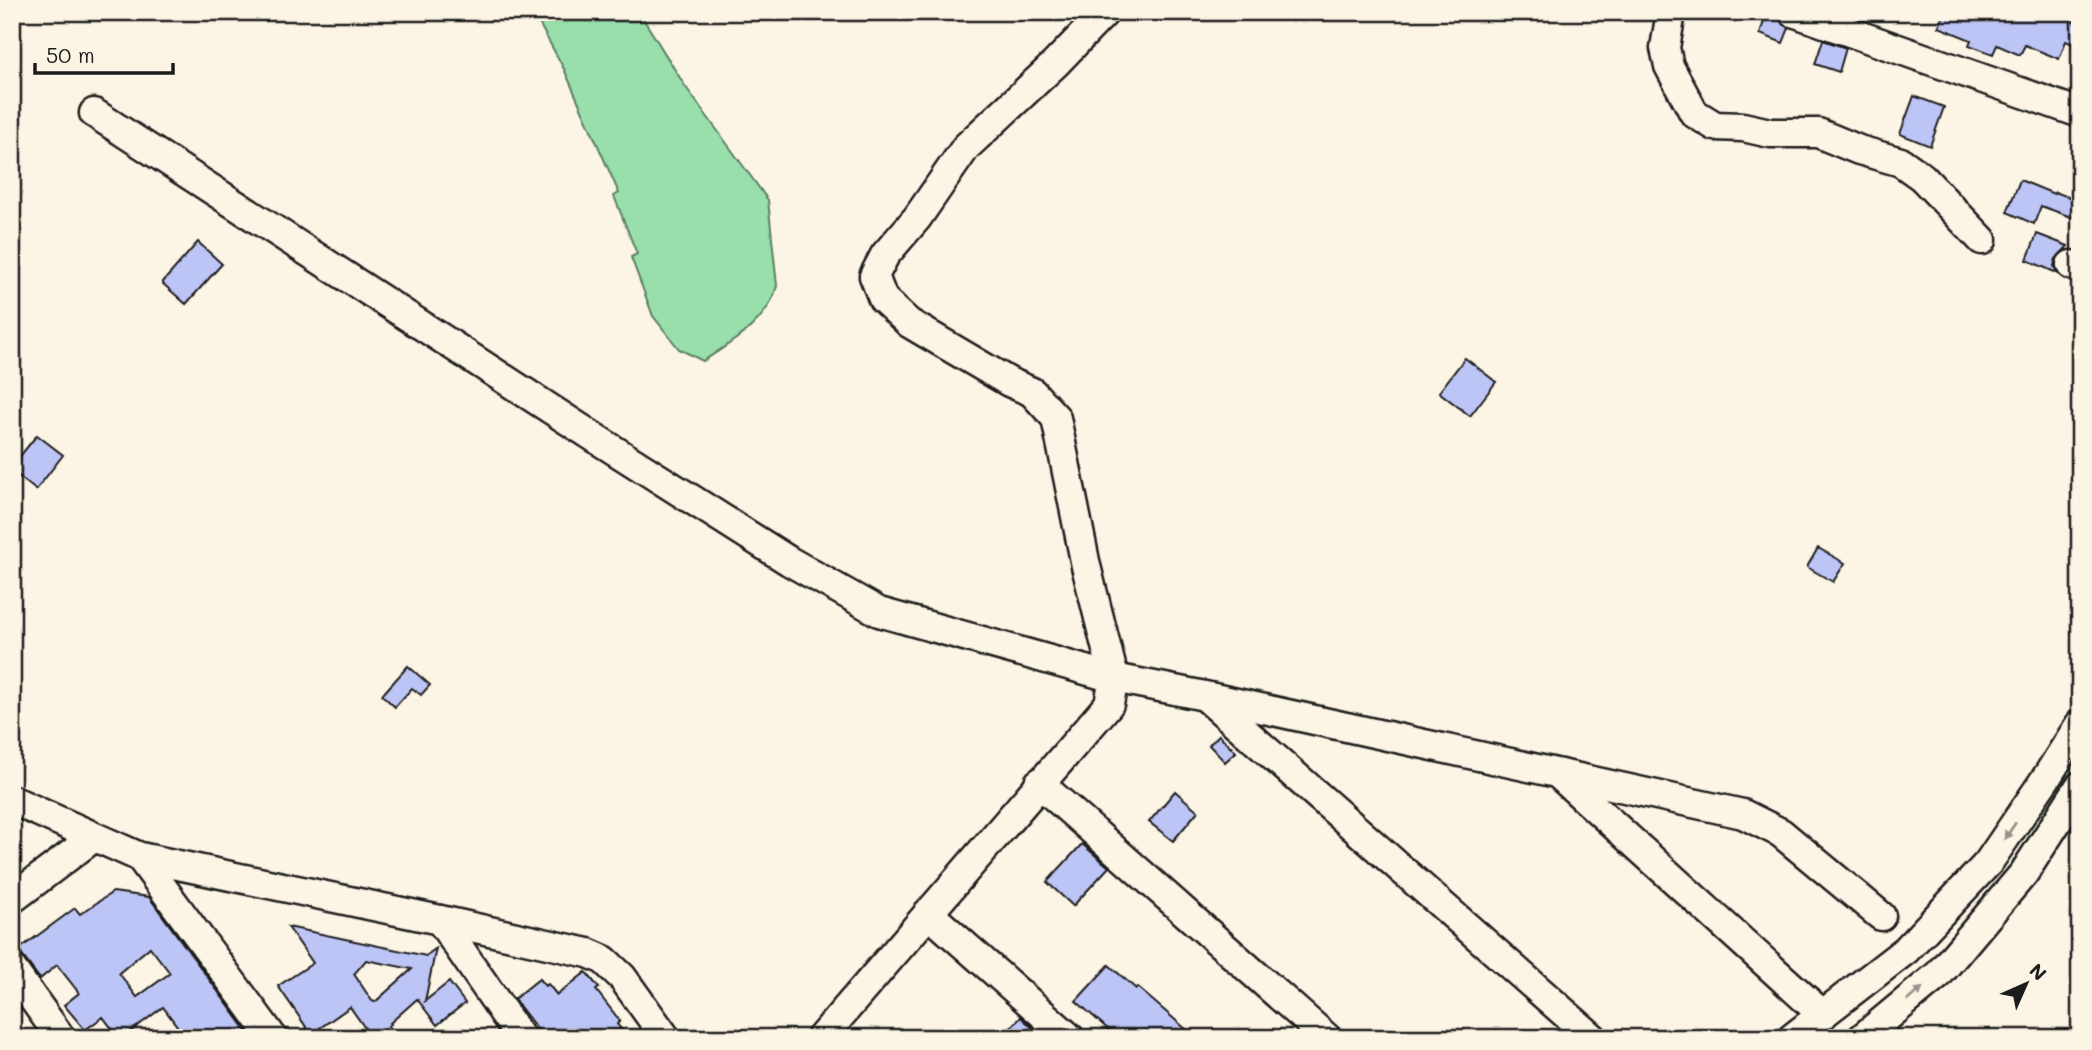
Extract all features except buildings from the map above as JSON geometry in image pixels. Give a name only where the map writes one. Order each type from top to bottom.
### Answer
[{"type":"street","points":[[821,1038],[1109,704],[1114,678],[1086,566],[1056,418],[1032,392],[978,365],[909,323],[883,299],[874,276],[885,255],[917,218],[966,147],[1055,64],[1105,12]]},
{"type":"street","points":[[1671,12],[1665,48],[1669,66],[1694,113],[1715,126],[1743,127],[1770,133],[1818,133],[1859,150],[1900,162],[1922,177],[1982,240]]},
{"type":"street","points":[[1793,12],[2080,113]]},
{"type":"street","points":[[94,113],[614,451],[789,561],[879,612],[1114,678],[1743,814],[1781,833],[1881,916]]},
{"type":"street","points":[[1205,696],[1593,1038]]},
{"type":"street","points":[[1792,1038],[1906,950],[1988,863],[2049,775],[2080,724]]},
{"type":"street","points":[[1557,773],[1823,1015]]},
{"type":"street","points":[[1039,783],[1327,1038]]},
{"type":"street","points":[[1862,1038],[1938,975],[2024,873],[2080,786]]},
{"type":"street","points":[[12,800],[141,857],[588,953],[604,960],[622,977],[666,1038]]},
{"type":"street","points":[[12,899],[94,837]]},
{"type":"street","points":[[141,857],[273,1038]]},
{"type":"street","points":[[928,913],[1070,1038]]},
{"type":"street","points":[[440,920],[522,1038]]},
{"type":"street","points":[[12,969],[61,1038]]},
{"type":"green space","points":[[533,12],[639,12],[685,86],[768,200],[777,286],[772,299],[748,330],[703,361],[679,349],[653,316],[631,257],[637,254],[614,196],[619,193],[564,69]]}]
